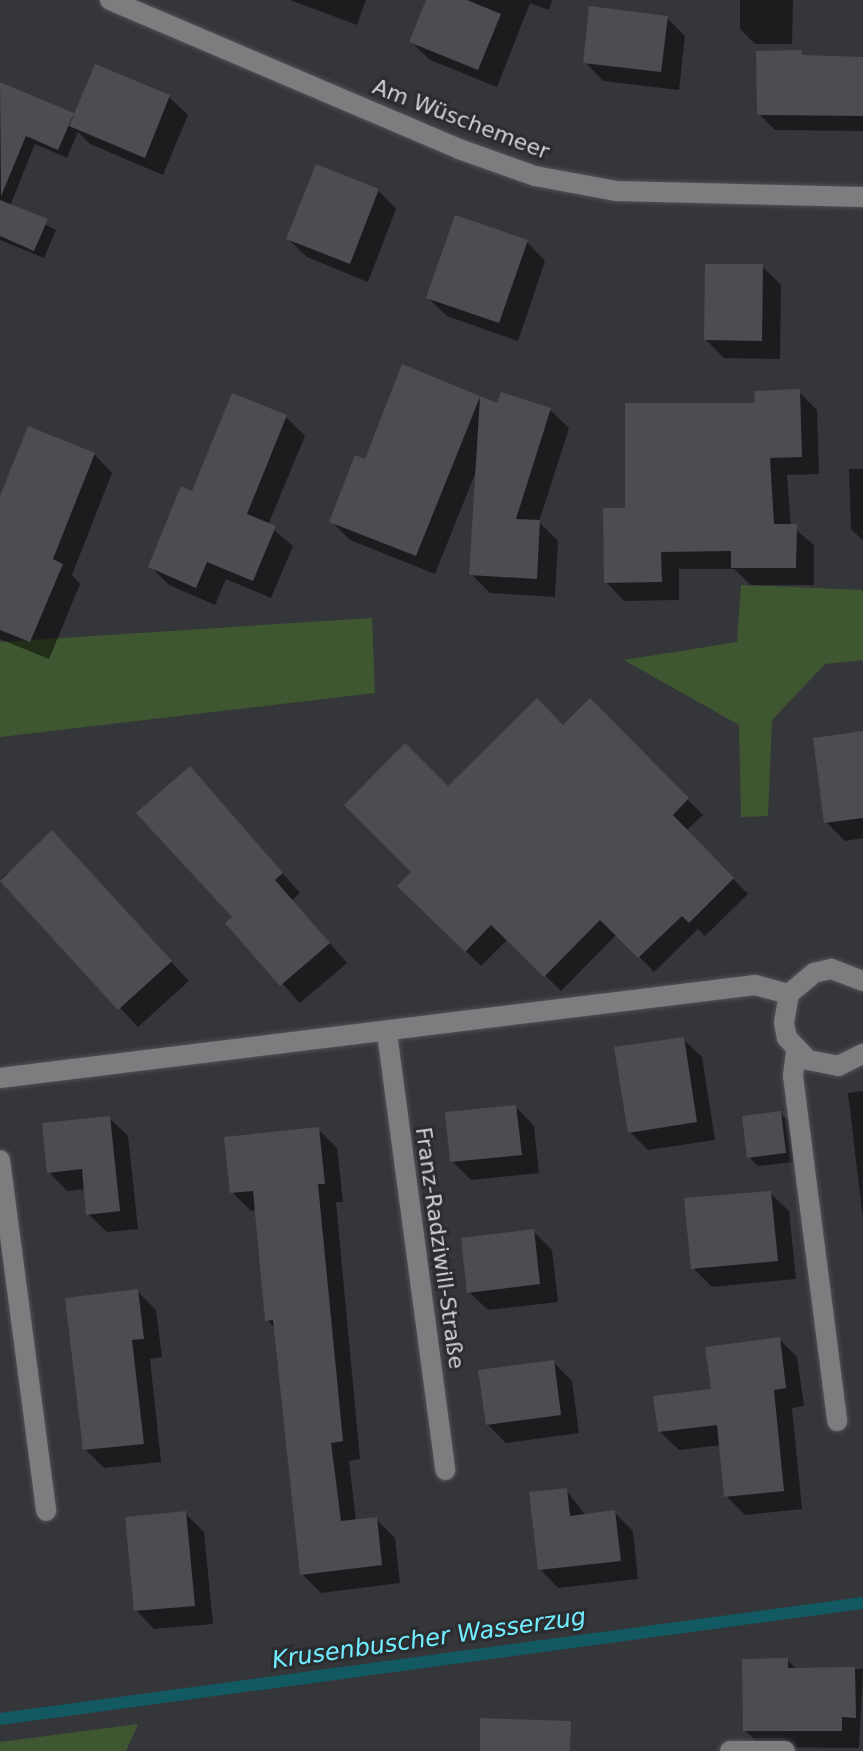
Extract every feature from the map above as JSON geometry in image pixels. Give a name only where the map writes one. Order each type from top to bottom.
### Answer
[{"type":"street","name":"Am Wüschemeer","points":[[110,0],[459,149],[535,176],[616,191],[863,197]]},
{"type":"street","points":[[837,1421],[793,1076],[796,1051],[784,1023],[789,994],[800,981],[831,969],[863,981]]},
{"type":"street","points":[[0,1078],[387,1033],[755,985],[789,994]]},
{"type":"street","name":"Franz-Radziwill-Straße","points":[[387,1033],[445,1470]]},
{"type":"street","points":[[796,1051],[822,1065],[838,1066],[863,1054]]},
{"type":"street","points":[[0,1160],[46,1511]]},
{"type":"street","points":[[730,1751],[785,1751]]},
{"type":"green space","points":[[741,585],[863,590],[863,660],[825,664],[772,720],[768,816],[741,817],[739,725],[624,660],[737,642]]},
{"type":"green space","points":[[372,618],[375,693],[0,737],[0,642]]},
{"type":"green space","points":[[138,1724],[126,1751],[0,1751],[0,1742]]},
{"type":"building","points":[[426,0],[467,0],[501,14],[478,70],[409,42]]},
{"type":"building","points":[[589,6],[668,16],[661,72],[583,63]]},
{"type":"building","points":[[802,50],[802,55],[863,57],[863,116],[757,115],[756,51]]},
{"type":"building","points":[[95,64],[170,95],[145,158],[69,126]]},
{"type":"building","points":[[0,82],[74,113],[58,150],[26,136],[1,196]]},
{"type":"building","points":[[316,164],[379,189],[350,264],[286,239]]},
{"type":"building","points":[[0,200],[48,219],[34,251],[0,236]]},
{"type":"building","points":[[455,215],[528,240],[499,323],[426,298]]},
{"type":"building","points":[[705,264],[763,264],[762,341],[704,340]]},
{"type":"building","points":[[402,364],[497,403],[501,392],[551,408],[516,519],[540,520],[537,579],[469,575],[480,397],[416,556],[329,522],[355,455],[365,459]]},
{"type":"building","points":[[800,389],[802,457],[770,458],[774,524],[797,524],[796,568],[731,568],[731,551],[661,552],[662,582],[604,583],[603,508],[625,508],[625,403],[755,403],[754,391]]},
{"type":"building","points":[[232,393],[287,415],[247,514],[276,526],[253,581],[207,562],[196,588],[148,567],[181,486],[192,491]]},
{"type":"building","points":[[28,426],[95,453],[53,559],[63,564],[30,642],[0,630],[0,496]]},
{"type":"building","points":[[537,698],[563,725],[590,698],[689,798],[673,815],[734,878],[689,923],[682,916],[638,958],[600,920],[544,977],[491,925],[465,952],[397,886],[411,872],[344,805],[405,743],[448,786]]},
{"type":"building","points":[[863,731],[863,818],[824,823],[813,738]]},
{"type":"building","points":[[190,766],[283,873],[275,880],[330,943],[280,986],[225,923],[232,917],[136,813]]},
{"type":"building","points":[[52,830],[172,961],[118,1010],[0,881]]},
{"type":"building","points":[[684,1037],[697,1122],[628,1133],[614,1047]]},
{"type":"building","points":[[516,1105],[522,1155],[450,1162],[445,1112]]},
{"type":"building","points":[[781,1111],[786,1153],[747,1158],[742,1116]]},
{"type":"building","points":[[110,1116],[120,1211],[86,1215],[82,1169],[47,1173],[42,1123]]},
{"type":"building","points":[[319,1127],[325,1184],[318,1184],[343,1441],[331,1443],[341,1521],[377,1517],[382,1565],[300,1575],[273,1320],[265,1321],[253,1191],[230,1193],[224,1137]]},
{"type":"building","points":[[771,1191],[778,1261],[691,1269],[684,1198]]},
{"type":"building","points":[[534,1229],[540,1284],[467,1293],[461,1238]]},
{"type":"building","points":[[138,1289],[144,1339],[132,1340],[144,1444],[83,1450],[65,1298]]},
{"type":"building","points":[[780,1337],[786,1388],[774,1390],[784,1491],[724,1497],[717,1425],[658,1432],[653,1396],[711,1389],[705,1347]]},
{"type":"building","points":[[554,1360],[561,1415],[486,1425],[478,1370]]},
{"type":"building","points":[[567,1488],[570,1516],[615,1510],[621,1561],[538,1570],[529,1492]]},
{"type":"building","points":[[186,1511],[195,1606],[134,1611],[125,1517]]},
{"type":"building","points":[[788,1658],[788,1668],[855,1667],[856,1718],[842,1717],[842,1731],[743,1731],[742,1659]]},
{"type":"building","points":[[480,1718],[571,1721],[570,1751],[480,1751]]},
{"type":"waterway","name":"Krusenbuscher Wasserzug","points":[[0,1719],[863,1603]]}]
